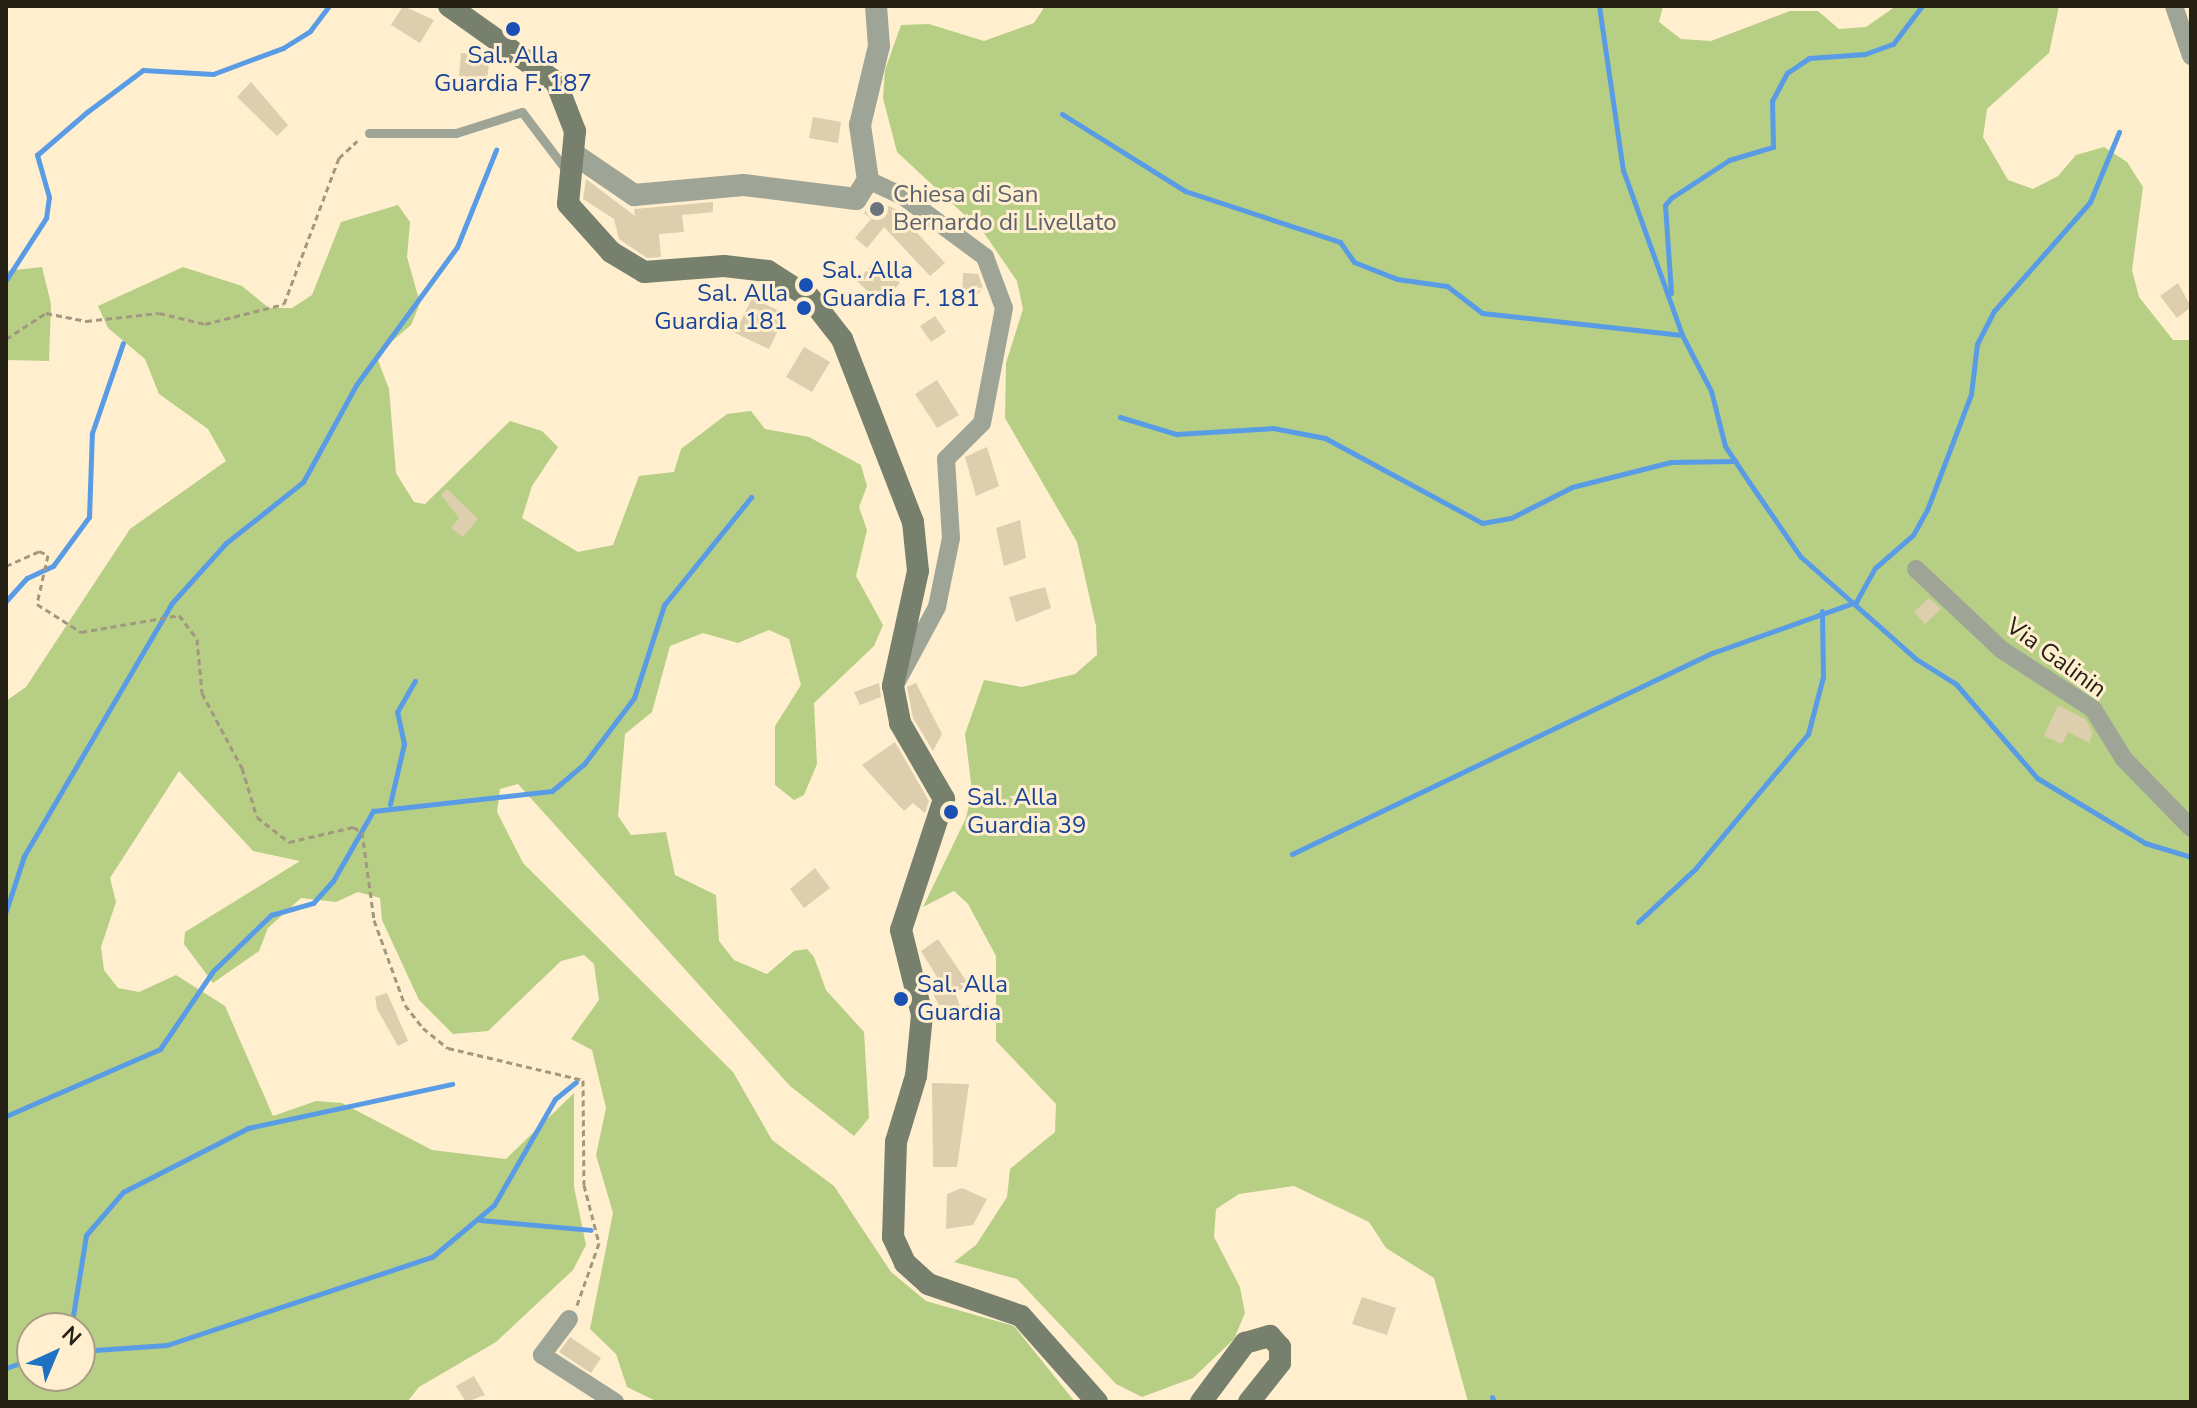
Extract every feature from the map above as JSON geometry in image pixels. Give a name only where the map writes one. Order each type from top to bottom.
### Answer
[{"type":"main road","points":[[449,6],[545,69],[570,110],[572,213],[629,266],[662,274],[724,266],[768,271],[810,298],[842,339],[918,547],[893,686],[900,723],[944,799],[901,930],[922,1015],[916,1076],[896,1142],[893,1237],[905,1263],[928,1284],[1021,1316],[1097,1402]]},
{"type":"main road","points":[[1201,1402],[1245,1343],[1270,1336],[1280,1347],[1280,1363],[1249,1402]]},
{"type":"street","points":[[572,164],[634,195],[744,185],[856,199],[868,180],[860,125],[879,46],[876,6]]},
{"type":"street","points":[[2174,6],[2191,56]]},
{"type":"street","points":[[868,180],[904,197],[985,257],[1004,308],[982,423],[946,459],[951,538],[937,607],[893,686]]},
{"type":"street","name":"Via Galinin","points":[[1916,569],[1972,626],[2093,709],[2124,759],[2191,828]]},
{"type":"street","points":[[569,1319],[542,1355],[615,1402]]},
{"type":"lane","points":[[369,133],[456,133],[522,112],[572,164]]},
{"type":"path","points":[[6,339],[46,313],[86,321],[159,313],[205,324],[284,304],[339,158],[369,133]]},
{"type":"path","points":[[6,566],[39,551],[48,555],[37,604],[81,632],[179,615],[197,639],[202,693],[242,768],[257,817],[289,842],[347,828],[362,832],[374,920],[405,1005],[423,1028],[448,1048],[583,1080],[584,1185],[599,1243],[569,1319]]},
{"type":"green space","points":[[1045,6],[1663,6],[1659,22],[1681,39],[1711,41],[1790,11],[1818,11],[1839,29],[1866,27],[1896,6],[2059,6],[2049,53],[1987,109],[1983,137],[2008,180],[2033,189],[2058,176],[2076,155],[2104,147],[2127,162],[2143,187],[2132,270],[2139,297],[2173,340],[2191,340],[2191,1402],[1468,1402],[1434,1278],[1386,1248],[1369,1222],[1294,1186],[1239,1194],[1216,1209],[1214,1237],[1240,1287],[1245,1313],[1234,1339],[1193,1378],[1142,1397],[1116,1384],[1017,1279],[954,1262],[976,1245],[1007,1197],[1010,1169],[1055,1132],[1056,1104],[996,1041],[996,956],[968,904],[954,891],[923,907],[966,818],[972,791],[965,734],[984,680],[1022,687],[1075,674],[1097,655],[1096,626],[1077,542],[1005,418],[1006,363],[1023,309],[1017,281],[984,233],[897,152],[883,98],[885,70],[901,25],[929,24],[984,41],[1034,23]]},
{"type":"green space","points":[[398,205],[410,222],[407,257],[420,303],[411,325],[376,355],[389,389],[396,473],[414,502],[425,504],[510,421],[542,431],[558,447],[532,486],[522,518],[578,552],[613,545],[639,476],[674,472],[681,449],[727,414],[751,411],[765,429],[809,437],[861,465],[867,486],[859,507],[867,530],[856,576],[883,625],[874,646],[814,703],[817,764],[804,795],[794,800],[775,785],[775,726],[801,685],[789,639],[769,630],[738,643],[703,633],[670,646],[652,712],[625,734],[618,816],[631,835],[666,832],[675,875],[716,895],[719,941],[734,960],[767,974],[794,951],[807,949],[814,957],[826,990],[864,1032],[869,1118],[854,1136],[790,1086],[518,784],[500,789],[497,812],[523,863],[733,1072],[772,1140],[834,1186],[891,1272],[926,1301],[1014,1326],[1075,1402],[658,1402],[627,1387],[616,1354],[590,1329],[613,1213],[596,1155],[606,1108],[592,1050],[571,1039],[599,1000],[594,964],[584,955],[561,961],[488,1031],[453,1034],[419,1000],[382,920],[380,898],[358,892],[336,902],[301,898],[268,928],[259,951],[213,983],[184,944],[185,932],[300,861],[253,851],[179,771],[110,878],[116,902],[101,947],[104,970],[118,988],[139,992],[176,975],[225,1006],[273,1116],[316,1101],[342,1103],[432,1150],[506,1159],[574,1093],[574,1187],[586,1245],[573,1270],[496,1342],[419,1387],[407,1402],[6,1402],[6,701],[26,687],[130,529],[226,461],[208,429],[159,394],[145,359],[108,328],[98,306],[183,267],[242,286],[269,308],[292,308],[312,295],[341,222]]},
{"type":"green space","points":[[42,267],[51,304],[49,361],[6,360],[6,271]]},
{"type":"building","points":[[403,6],[434,20],[420,43],[391,25]]},
{"type":"building","points":[[461,53],[490,56],[487,80],[459,77]]},
{"type":"building","points":[[251,82],[288,125],[277,136],[237,97]]},
{"type":"building","points":[[813,117],[841,122],[838,143],[809,138]]},
{"type":"building","points":[[586,179],[635,216],[634,209],[713,202],[713,212],[682,215],[684,232],[659,234],[661,257],[647,258],[619,239],[614,219],[583,199]]},
{"type":"building","points":[[873,198],[895,209],[945,263],[930,276],[884,227],[867,248],[855,238],[871,219],[864,213]]},
{"type":"building","points":[[876,260],[900,283],[881,304],[857,281]]},
{"type":"building","points":[[963,273],[978,274],[983,288],[976,296],[962,295]]},
{"type":"building","points":[[2178,283],[2191,307],[2177,318],[2160,296]]},
{"type":"building","points":[[752,298],[786,314],[769,349],[735,333]]},
{"type":"building","points":[[935,316],[946,332],[931,342],[920,326]]},
{"type":"building","points":[[804,347],[830,362],[812,392],[786,377]]},
{"type":"building","points":[[937,380],[959,415],[937,428],[915,394]]},
{"type":"building","points":[[987,447],[999,486],[976,496],[965,457]]},
{"type":"building","points":[[447,489],[478,519],[463,537],[451,528],[459,518],[441,495]]},
{"type":"building","points":[[1020,520],[1026,558],[1004,566],[996,528]]},
{"type":"building","points":[[1045,587],[1051,608],[1016,622],[1009,597]]},
{"type":"building","points":[[1929,598],[1941,609],[1925,624],[1914,612]]},
{"type":"building","points":[[879,683],[881,697],[860,705],[854,692]]},
{"type":"building","points":[[916,683],[942,734],[933,751],[913,718],[907,687]]},
{"type":"building","points":[[2058,705],[2085,719],[2093,732],[2089,743],[2068,732],[2062,744],[2044,736]]},
{"type":"building","points":[[895,742],[929,801],[925,813],[913,803],[904,811],[862,765]]},
{"type":"building","points":[[815,868],[830,888],[804,908],[790,889]]},
{"type":"building","points":[[938,939],[969,985],[955,992],[960,1007],[944,1015],[929,986],[939,980],[921,951]]},
{"type":"building","points":[[387,993],[408,1041],[398,1046],[377,1009],[375,997]]},
{"type":"building","points":[[932,1083],[969,1084],[957,1167],[933,1167]]},
{"type":"building","points":[[962,1188],[987,1199],[973,1225],[946,1229],[947,1194]]},
{"type":"building","points":[[1362,1297],[1396,1308],[1387,1335],[1352,1324]]},
{"type":"building","points":[[570,1337],[601,1358],[591,1373],[559,1352]]},
{"type":"building","points":[[474,1376],[485,1395],[466,1402],[456,1386]]},
{"type":"waterway","points":[[6,280],[46,218],[49,197],[37,155],[87,112],[143,70],[213,74],[283,48],[310,31],[329,6]]},
{"type":"waterway","points":[[1599,6],[1623,170],[1682,335],[1711,391],[1725,446],[1800,556],[1916,659],[1956,684],[2037,778],[2145,843],[2191,857]]},
{"type":"waterway","points":[[1671,293],[1665,205],[1671,198],[1729,160],[1773,147],[1772,101],[1787,73],[1809,58],[1865,54],[1893,44],[1922,6]]},
{"type":"waterway","points":[[1062,114],[1185,191],[1340,242],[1354,262],[1397,279],[1447,286],[1482,313],[1682,335]]},
{"type":"waterway","points":[[1292,854],[1712,653],[1856,602],[1875,568],[1913,535],[1927,510],[1971,394],[1977,344],[1994,311],[2090,202],[2119,132]]},
{"type":"waterway","points":[[6,911],[24,856],[171,604],[226,543],[303,482],[356,385],[457,247],[496,150]]},
{"type":"waterway","points":[[6,601],[27,578],[53,566],[89,517],[92,433],[123,343]]},
{"type":"waterway","points":[[1120,417],[1176,434],[1273,428],[1325,438],[1482,523],[1511,518],[1572,487],[1671,462],[1735,461]]},
{"type":"waterway","points":[[6,1116],[160,1049],[213,971],[271,915],[313,903],[333,881],[373,811],[552,791],[584,764],[634,698],[664,605],[751,497]]},
{"type":"waterway","points":[[1638,922],[1695,869],[1808,734],[1823,677],[1822,611]]},
{"type":"waterway","points":[[390,804],[404,744],[397,712],[415,681]]},
{"type":"waterway","points":[[96,1350],[167,1345],[432,1257],[494,1205],[555,1099],[576,1082]]},
{"type":"waterway","points":[[74,1312],[86,1235],[123,1192],[248,1128],[452,1084]]},
{"type":"waterway","points":[[480,1220],[591,1230]]},
{"type":"waterway","points":[[6,1368],[16,1365]]},
{"type":"waterway","points":[[1492,1397],[1494,1402]]},
{"type":"place","name":"Sal. Alla Guardia F. 187","points":[[513,29]]},
{"type":"place","name":"Chiesa di San Bernardo di Livellato","points":[[877,209]]},
{"type":"place","name":"Sal. Alla Guardia F. 181","points":[[806,285]]},
{"type":"place","name":"Sal. Alla Guardia 181","points":[[804,308]]},
{"type":"place","name":"Sal. Alla Guardia 39","points":[[951,812]]},
{"type":"place","name":"Sal. Alla Guardia","points":[[901,999]]}]
